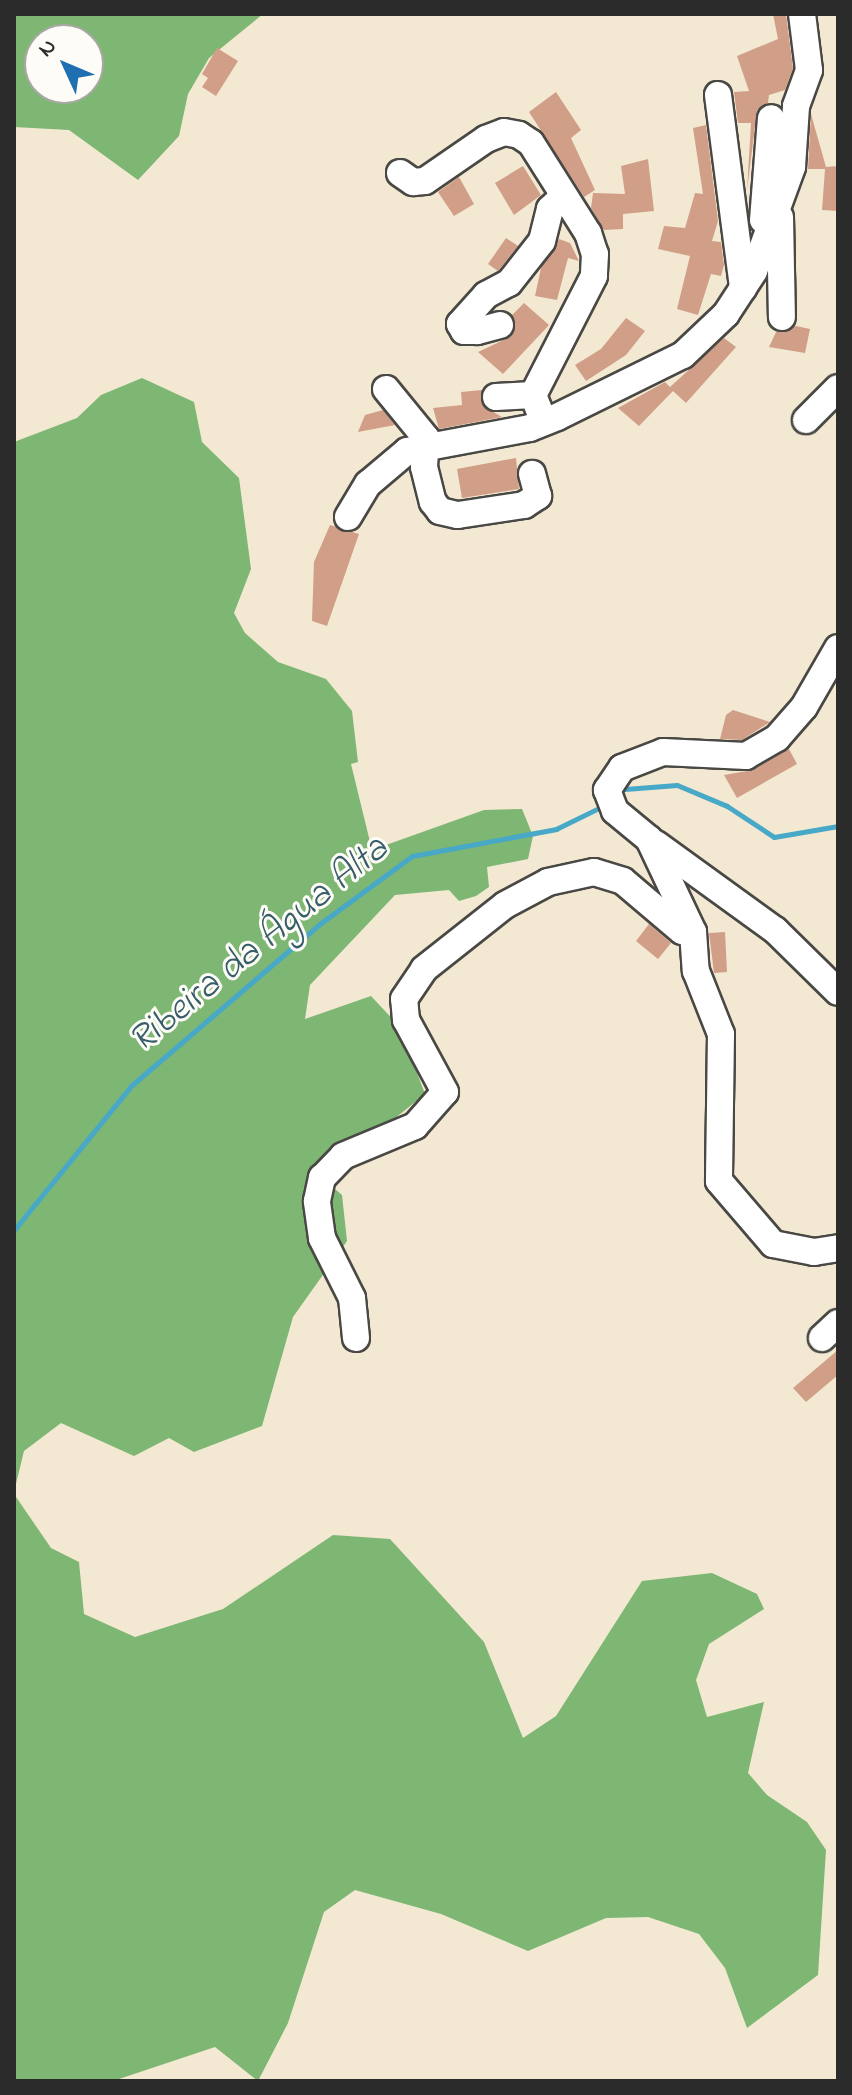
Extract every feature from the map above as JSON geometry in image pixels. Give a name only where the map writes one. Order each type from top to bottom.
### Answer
[{"type":"street","points":[[348,517],[386,466],[407,451],[422,450],[666,362],[704,338],[743,288],[792,167],[796,106],[809,70],[802,14]]},
{"type":"street","points":[[718,95],[743,288]]},
{"type":"street","points":[[771,118],[763,210],[771,221]]},
{"type":"street","points":[[400,173],[413,182],[425,181],[504,132],[531,143],[562,198],[588,233],[594,276]]},
{"type":"street","points":[[500,325],[464,331],[460,324],[465,313],[509,283],[542,241],[550,209],[562,198]]},
{"type":"street","points":[[771,221],[781,218],[782,317]]},
{"type":"street","points":[[538,410],[594,276],[607,234]]},
{"type":"street","points":[[666,362],[700,320]]},
{"type":"street","points":[[806,420],[838,388]]},
{"type":"street","points":[[386,389],[426,438],[422,450],[430,494],[440,511],[458,515],[524,505],[538,496],[532,474]]},
{"type":"street","points":[[496,397],[538,410],[582,389]]},
{"type":"street","points":[[838,648],[804,707],[777,738],[746,756],[663,752],[622,768],[607,790],[615,811],[775,930],[838,992]]},
{"type":"street","points":[[649,839],[693,932],[696,971],[721,1034],[719,1181],[773,1244],[814,1252],[838,1248]]},
{"type":"street","points":[[356,1338],[352,1298],[322,1238],[317,1201],[322,1178],[343,1156],[415,1126],[445,1092],[406,1020],[404,999],[424,969],[505,905],[548,882],[594,872],[623,881],[682,931],[693,932]]},
{"type":"green space","points":[[14,14],[263,14],[209,58],[188,94],[179,136],[138,180],[69,130],[14,127]]},
{"type":"green space","points":[[142,378],[194,402],[202,442],[239,478],[251,569],[234,613],[245,633],[278,662],[326,679],[352,711],[358,762],[351,764],[372,850],[484,810],[522,809],[533,836],[528,859],[487,867],[489,887],[476,896],[459,901],[449,890],[395,895],[310,985],[305,1019],[371,996],[399,1026],[425,1094],[394,1119],[339,1142],[321,1177],[342,1195],[347,1241],[293,1317],[262,1426],[194,1452],[169,1438],[134,1456],[61,1423],[24,1451],[14,1492],[14,442],[77,418],[101,395]]},
{"type":"green space","points":[[14,1494],[51,1548],[79,1562],[84,1614],[135,1637],[223,1609],[333,1535],[390,1539],[484,1642],[523,1738],[556,1716],[642,1581],[712,1573],[757,1594],[764,1609],[709,1644],[696,1680],[707,1717],[764,1702],[748,1773],[767,1795],[807,1822],[826,1850],[818,1975],[747,2028],[725,1968],[699,1934],[648,1917],[606,1918],[528,1951],[441,1914],[355,1890],[324,1912],[288,2023],[258,2081],[215,2047],[113,2081],[14,2081]]},
{"type":"building","points":[[773,14],[786,14],[793,68],[785,90],[769,95],[768,103],[757,110],[747,191],[751,123],[738,123],[734,92],[749,91],[737,56],[778,39]]},
{"type":"building","points":[[217,48],[238,61],[216,96],[202,87],[208,78],[202,74]]},
{"type":"building","points":[[556,92],[581,130],[571,138],[595,190],[584,197],[529,112]]},
{"type":"building","points":[[811,114],[826,167],[838,166],[838,211],[822,210],[825,169],[808,169]]},
{"type":"building","points":[[706,125],[718,221],[712,241],[721,242],[724,265],[721,276],[711,274],[698,315],[677,309],[690,256],[658,249],[664,226],[685,228],[695,193],[703,194],[693,128]]},
{"type":"building","points":[[648,159],[654,211],[623,214],[623,229],[604,230],[591,208],[593,193],[625,194],[621,166]]},
{"type":"building","points":[[523,166],[541,195],[514,215],[495,183]]},
{"type":"building","points":[[459,177],[474,204],[454,216],[438,192]]},
{"type":"building","points":[[506,238],[518,246],[498,271],[488,264]]},
{"type":"building","points":[[559,239],[570,243],[579,261],[568,258],[557,300],[535,296],[541,268]]},
{"type":"building","points":[[524,303],[549,325],[503,374],[478,352],[512,336],[512,315]]},
{"type":"building","points":[[626,318],[645,331],[626,355],[586,381],[575,365],[601,349]]},
{"type":"building","points":[[796,326],[810,329],[805,353],[769,347],[776,332]]},
{"type":"building","points":[[724,338],[736,347],[686,403],[673,391],[639,426],[618,408],[665,382],[670,387]]},
{"type":"building","points":[[482,390],[483,406],[502,417],[439,429],[433,408],[462,405],[461,392]]},
{"type":"building","points":[[383,410],[395,425],[358,432],[365,415]]},
{"type":"building","points":[[516,458],[519,489],[462,498],[457,469]]},
{"type":"building","points":[[330,525],[359,534],[327,626],[312,621],[314,562]]},
{"type":"building","points":[[733,710],[770,722],[742,740],[720,739],[726,715]]},
{"type":"building","points":[[789,749],[797,764],[737,798],[724,775],[753,770]]},
{"type":"building","points":[[649,924],[671,943],[658,959],[636,941]]},
{"type":"building","points":[[725,932],[727,972],[714,973],[709,933]]},
{"type":"building","points":[[838,1350],[838,1375],[806,1402],[793,1388]]},
{"type":"waterway","name":"Ribeira da Água Alta","points":[[625,789],[677,785],[727,806],[774,837],[838,826]]},
{"type":"waterway","name":"Ribeira da Água Alta","points":[[14,1230],[132,1085],[321,923],[412,856],[556,829],[603,806]]}]
